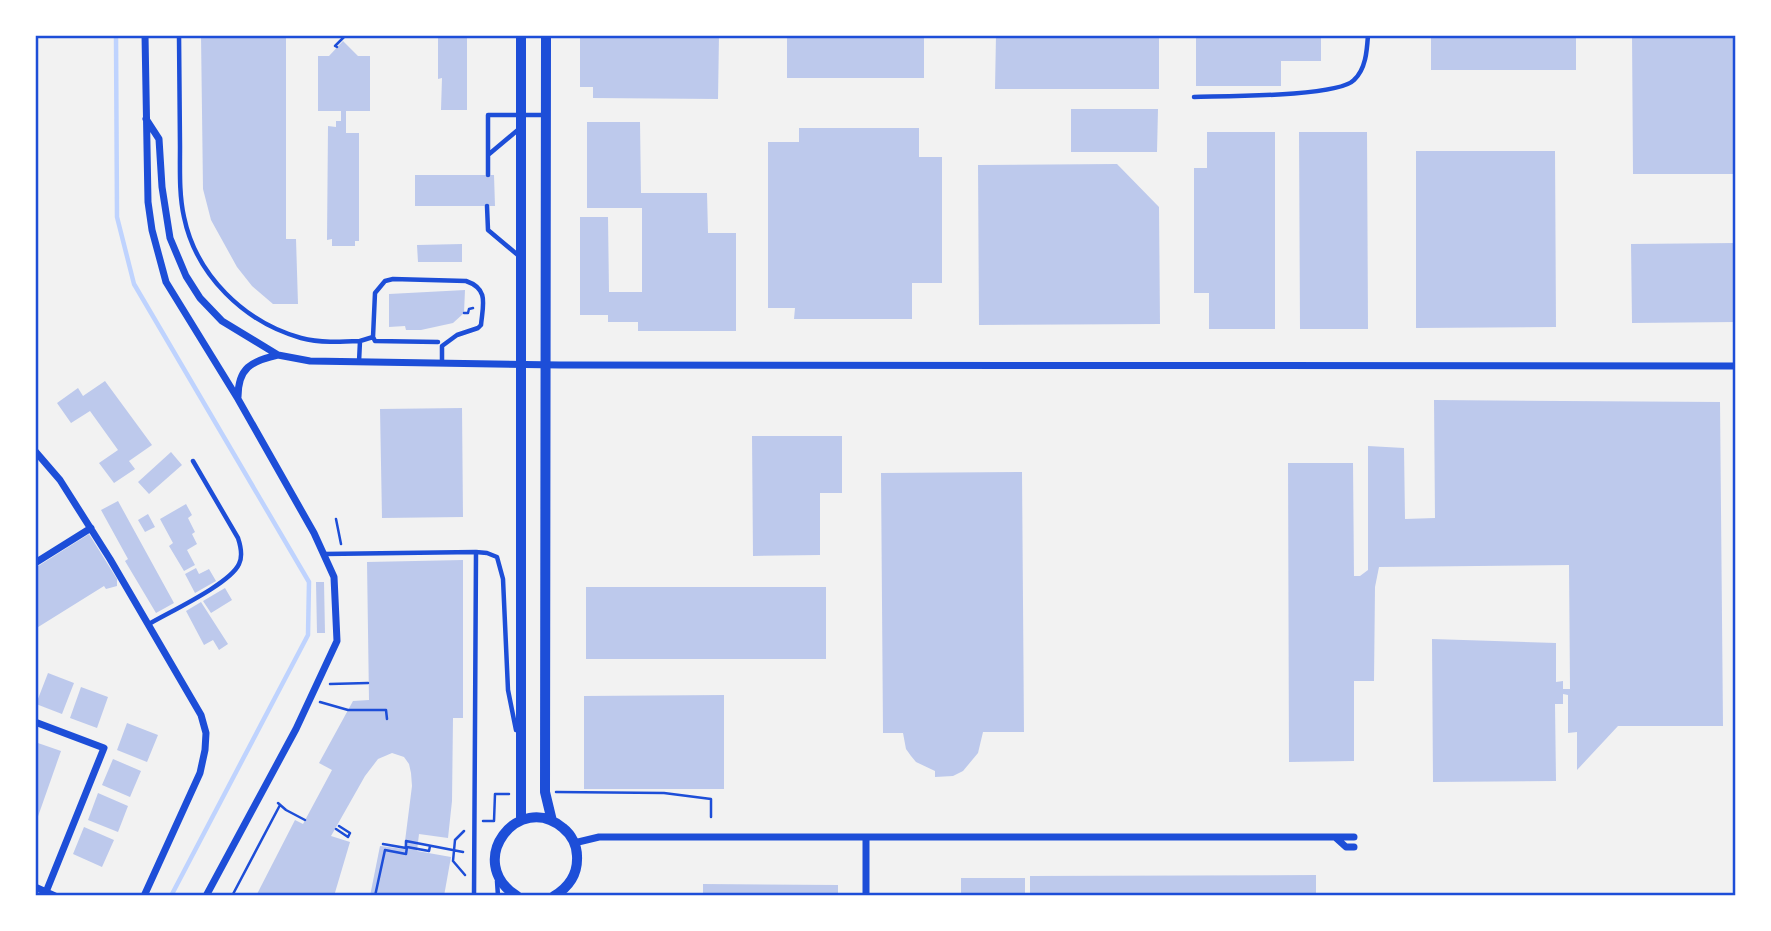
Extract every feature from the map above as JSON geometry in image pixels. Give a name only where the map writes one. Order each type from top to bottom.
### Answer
[{"type":"street","points":[[145,35],[148,202],[152,230],[166,282],[238,399],[324,554],[334,577],[337,641],[310,700],[206,896]]},
{"type":"street","points":[[521,35],[521,820]]},
{"type":"street","points":[[546,35],[545,792],[552,821]]},
{"type":"street","points":[[146,119],[159,139],[162,187],[170,238],[186,276],[211,312],[278,355],[310,361],[522,365],[1736,366]]},
{"type":"street","points":[[238,399],[238,381],[245,369],[256,361],[278,355]]},
{"type":"street","points":[[35,452],[61,480],[201,715],[206,733],[200,774],[144,896]]},
{"type":"street","points":[[35,563],[90,528]]},
{"type":"street","points":[[35,722],[104,748],[46,892]]},
{"type":"street","points":[[517,896],[503,884],[495,866],[500,839],[505,831],[521,820],[542,818],[552,821],[567,832],[574,843],[577,866],[564,890],[554,896]]},
{"type":"street","points":[[574,843],[599,837],[1354,837]]},
{"type":"street","points":[[866,838],[866,896]]},
{"type":"street","points":[[1336,838],[1346,847],[1354,848]]},
{"type":"street","points":[[35,887],[55,896]]},
{"type":"lane","points":[[179,35],[181,190],[184,217],[202,262],[218,286],[236,304],[261,321],[300,337],[317,340],[360,341],[373,337]]},
{"type":"lane","points":[[1194,97],[1247,96],[1345,86],[1355,80],[1367,57],[1368,35]]},
{"type":"lane","points":[[488,175],[488,115],[522,121],[546,114]]},
{"type":"lane","points":[[488,155],[522,121]]},
{"type":"lane","points":[[487,206],[488,230],[522,259]]},
{"type":"lane","points":[[385,281],[466,281],[477,285],[482,294],[481,325],[440,344],[376,342],[373,337],[375,293],[385,281]]},
{"type":"lane","points":[[359,362],[360,341]]},
{"type":"lane","points":[[440,344],[442,362]]},
{"type":"lane","points":[[148,624],[221,583],[240,564],[242,551],[238,538],[193,461]]},
{"type":"lane","points":[[474,896],[476,552]]},
{"type":"lane","points":[[324,554],[487,552],[497,556],[501,565],[508,687],[521,752]]},
{"type":"lane","points":[[495,866],[498,896]]},
{"type":"path","points":[[337,47],[335,46],[346,35]]},
{"type":"path","points":[[464,313],[473,308]]},
{"type":"path","points":[[336,519],[342,554]]},
{"type":"path","points":[[318,684],[369,683]]},
{"type":"path","points":[[310,700],[348,710],[386,710],[387,719]]},
{"type":"path","points":[[556,792],[664,793],[711,799],[711,817]]},
{"type":"path","points":[[480,821],[494,821],[495,794],[509,794]]},
{"type":"path","points":[[232,896],[279,804],[305,820]]},
{"type":"path","points":[[465,822],[464,833],[455,840],[453,861],[465,876]]},
{"type":"path","points":[[383,844],[406,848],[406,841],[463,852]]},
{"type":"path","points":[[375,896],[385,850],[406,854],[407,847],[429,851],[430,846]]},
{"type":"building","points":[[201,35],[286,35],[286,239],[296,239],[298,304],[273,304],[252,286],[237,267],[211,220],[203,189]]},
{"type":"building","points":[[438,35],[467,35],[467,110],[441,110],[442,78],[438,79]]},
{"type":"building","points":[[593,35],[719,35],[718,99],[593,98],[593,87],[580,87],[580,38],[593,38]]},
{"type":"building","points":[[787,35],[924,35],[924,78],[787,78]]},
{"type":"building","points":[[996,35],[1159,35],[1159,89],[995,89]]},
{"type":"building","points":[[1196,35],[1321,35],[1321,61],[1281,61],[1281,86],[1196,86]]},
{"type":"building","points":[[1431,35],[1576,35],[1576,70],[1431,70]]},
{"type":"building","points":[[1632,35],[1736,35],[1736,174],[1633,174]]},
{"type":"building","points":[[343,41],[358,56],[370,56],[370,111],[346,111],[346,133],[359,133],[359,241],[355,241],[355,246],[332,246],[332,239],[327,240],[328,126],[336,127],[336,121],[341,121],[341,111],[318,111],[318,56],[329,56]]},
{"type":"building","points":[[1071,109],[1158,109],[1157,152],[1071,152]]},
{"type":"building","points":[[587,122],[640,122],[641,193],[707,193],[708,233],[736,233],[736,331],[638,331],[638,322],[608,322],[608,315],[580,315],[580,217],[608,217],[609,292],[642,292],[642,208],[587,208]]},
{"type":"building","points":[[799,128],[919,128],[919,157],[942,157],[942,283],[912,283],[912,319],[794,319],[795,308],[768,308],[768,142],[799,142]]},
{"type":"building","points":[[1207,132],[1275,132],[1275,329],[1209,329],[1209,293],[1194,293],[1194,168],[1207,168]]},
{"type":"building","points":[[1299,132],[1367,132],[1368,329],[1300,329]]},
{"type":"building","points":[[1416,151],[1555,151],[1556,327],[1416,328]]},
{"type":"building","points":[[1117,164],[1159,207],[1160,324],[979,325],[978,165]]},
{"type":"building","points":[[415,175],[494,175],[495,206],[415,206]]},
{"type":"building","points":[[1736,243],[1736,322],[1632,323],[1631,244]]},
{"type":"building","points":[[462,244],[462,262],[418,262],[417,245]]},
{"type":"building","points":[[465,290],[464,313],[453,323],[421,330],[406,330],[405,326],[389,327],[389,294]]},
{"type":"building","points":[[105,381],[152,445],[129,461],[135,469],[114,483],[99,463],[118,450],[90,411],[71,423],[57,403],[78,388],[83,396]]},
{"type":"building","points":[[1434,400],[1720,402],[1723,726],[1618,726],[1577,770],[1577,732],[1568,733],[1568,695],[1563,694],[1563,704],[1555,704],[1556,781],[1433,782],[1432,639],[1556,643],[1556,682],[1563,681],[1563,689],[1570,689],[1569,565],[1379,567],[1375,587],[1374,681],[1354,681],[1354,761],[1289,762],[1288,463],[1353,463],[1354,576],[1360,576],[1368,570],[1368,446],[1404,448],[1405,519],[1435,518]]},
{"type":"building","points":[[462,408],[463,517],[382,518],[380,409]]},
{"type":"building","points":[[752,436],[842,436],[842,493],[820,493],[820,555],[753,556]]},
{"type":"building","points":[[171,452],[182,465],[149,494],[138,482]]},
{"type":"building","points":[[1022,472],[1024,732],[983,732],[978,753],[963,771],[953,776],[935,777],[935,771],[916,762],[911,756],[906,749],[903,733],[883,733],[881,473]]},
{"type":"building","points":[[118,501],[174,603],[156,613],[125,561],[128,559],[101,510]]},
{"type":"building","points":[[186,504],[192,515],[188,518],[197,544],[187,550],[195,565],[184,571],[169,546],[173,543],[160,519]]},
{"type":"building","points":[[148,514],[155,527],[145,532],[138,520]]},
{"type":"building","points":[[89,534],[117,579],[117,586],[106,589],[104,586],[35,629],[35,568]]},
{"type":"building","points":[[463,560],[463,718],[453,718],[452,801],[448,838],[419,834],[417,851],[451,857],[444,896],[370,896],[380,846],[404,849],[412,786],[411,773],[404,757],[392,753],[378,759],[365,776],[331,836],[350,842],[334,896],[256,896],[295,820],[303,824],[332,770],[319,763],[353,701],[369,700],[367,562]]},
{"type":"building","points":[[196,568],[199,574],[209,569],[216,581],[195,593],[185,574]]},
{"type":"building","points":[[316,582],[324,582],[325,633],[317,633]]},
{"type":"building","points":[[586,587],[826,587],[826,659],[586,659]]},
{"type":"building","points":[[225,588],[232,600],[211,613],[203,601]]},
{"type":"building","points":[[201,602],[228,644],[219,650],[213,640],[204,645],[186,611]]},
{"type":"building","points":[[48,673],[74,683],[62,714],[36,704]]},
{"type":"building","points":[[81,687],[108,697],[97,728],[70,718]]},
{"type":"building","points":[[724,695],[724,789],[584,789],[584,696]]},
{"type":"building","points":[[127,723],[158,735],[147,762],[117,750]]},
{"type":"building","points":[[35,742],[61,751],[35,825]]},
{"type":"building","points":[[113,759],[141,771],[130,797],[102,785]]},
{"type":"building","points":[[98,793],[128,806],[118,832],[88,820]]},
{"type":"building","points":[[84,827],[114,840],[102,867],[73,854]]},
{"type":"building","points":[[1316,875],[1316,896],[1030,896],[1030,876]]},
{"type":"building","points":[[961,878],[1025,878],[1025,896],[961,896]]},
{"type":"building","points":[[703,884],[838,885],[838,896],[703,896]]},
{"type":"waterway","points":[[116,35],[117,217],[134,284],[309,582],[308,635],[171,896]]}]
